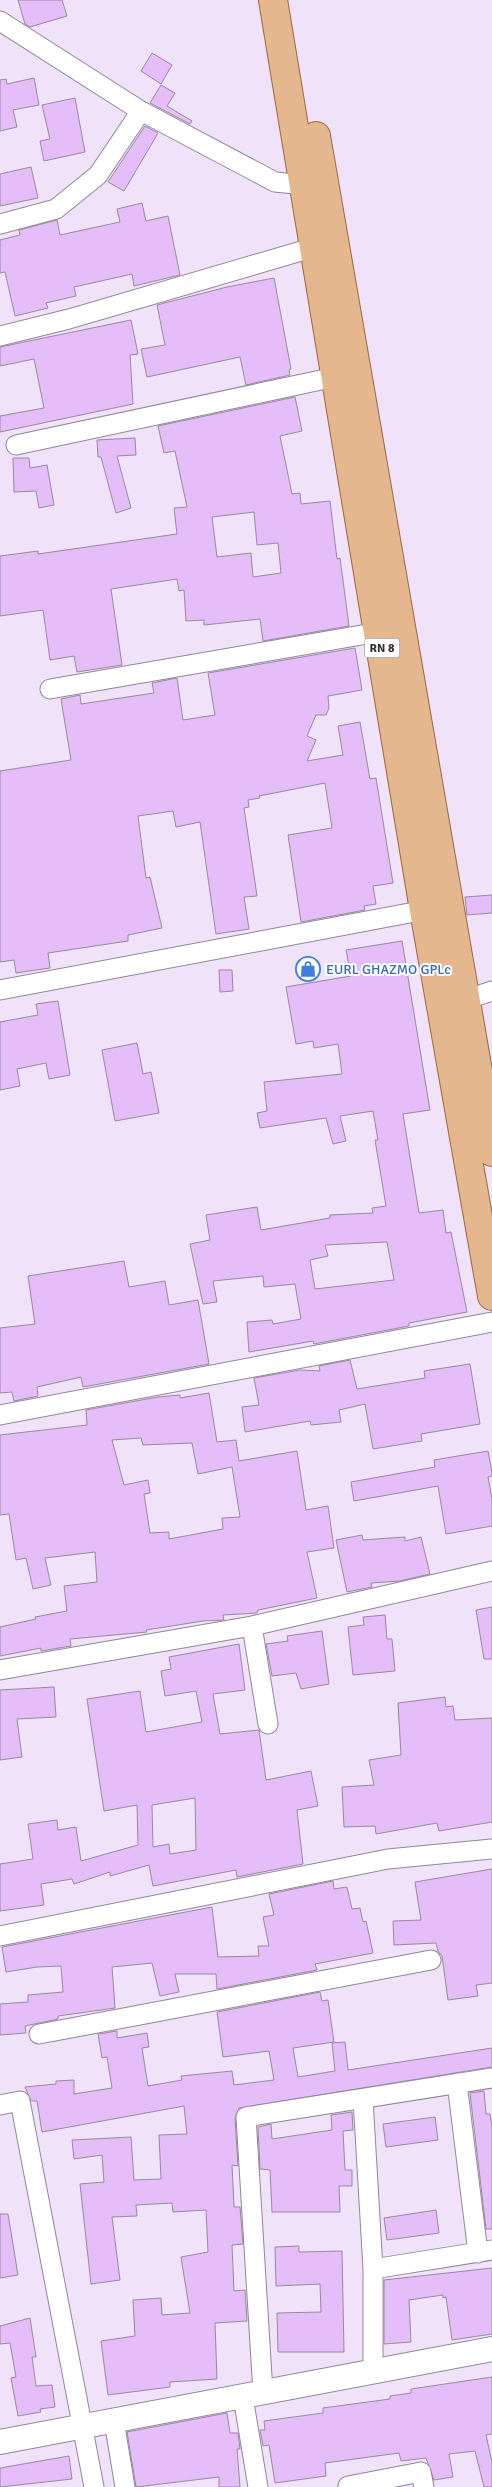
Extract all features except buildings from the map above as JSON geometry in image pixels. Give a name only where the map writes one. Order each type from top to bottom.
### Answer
[{"type":"main road","name":"RN 8","points":[[274,0],[379,632],[436,908],[465,1000],[492,1152]]},
{"type":"main road","name":"RN 8","points":[[292,0],[436,908],[492,1296]]},
{"type":"street","points":[[0,20],[141,111],[275,182],[305,185]]},
{"type":"street","points":[[0,224],[56,209],[98,175],[141,111]]},
{"type":"street","points":[[0,336],[69,319],[315,247]]},
{"type":"street","points":[[16,445],[336,378]]},
{"type":"street","points":[[50,689],[379,632]]},
{"type":"street","points":[[0,990],[436,908]]},
{"type":"street","points":[[465,1000],[492,991]]},
{"type":"street","points":[[0,1415],[492,1322]]},
{"type":"street","points":[[0,1670],[252,1626],[492,1571]]},
{"type":"street","points":[[252,1626],[268,1724]]},
{"type":"street","points":[[0,1936],[388,1859],[492,1850]]},
{"type":"street","points":[[39,2034],[431,1960]]},
{"type":"street","points":[[258,2487],[253,2395],[246,2117],[492,2078]]},
{"type":"street","points":[[373,2269],[485,2251],[457,2083]]},
{"type":"street","points":[[363,2099],[373,2269],[373,2372]]},
{"type":"street","points":[[0,2105],[20,2101],[94,2487]]},
{"type":"street","points":[[0,2442],[492,2349]]},
{"type":"street","points":[[114,2421],[125,2487]]},
{"type":"street","points":[[346,2486],[422,2472],[424,2487]]},
{"type":"place","name":"EURL GHAZMO GPLc","points":[[308,969]]}]
